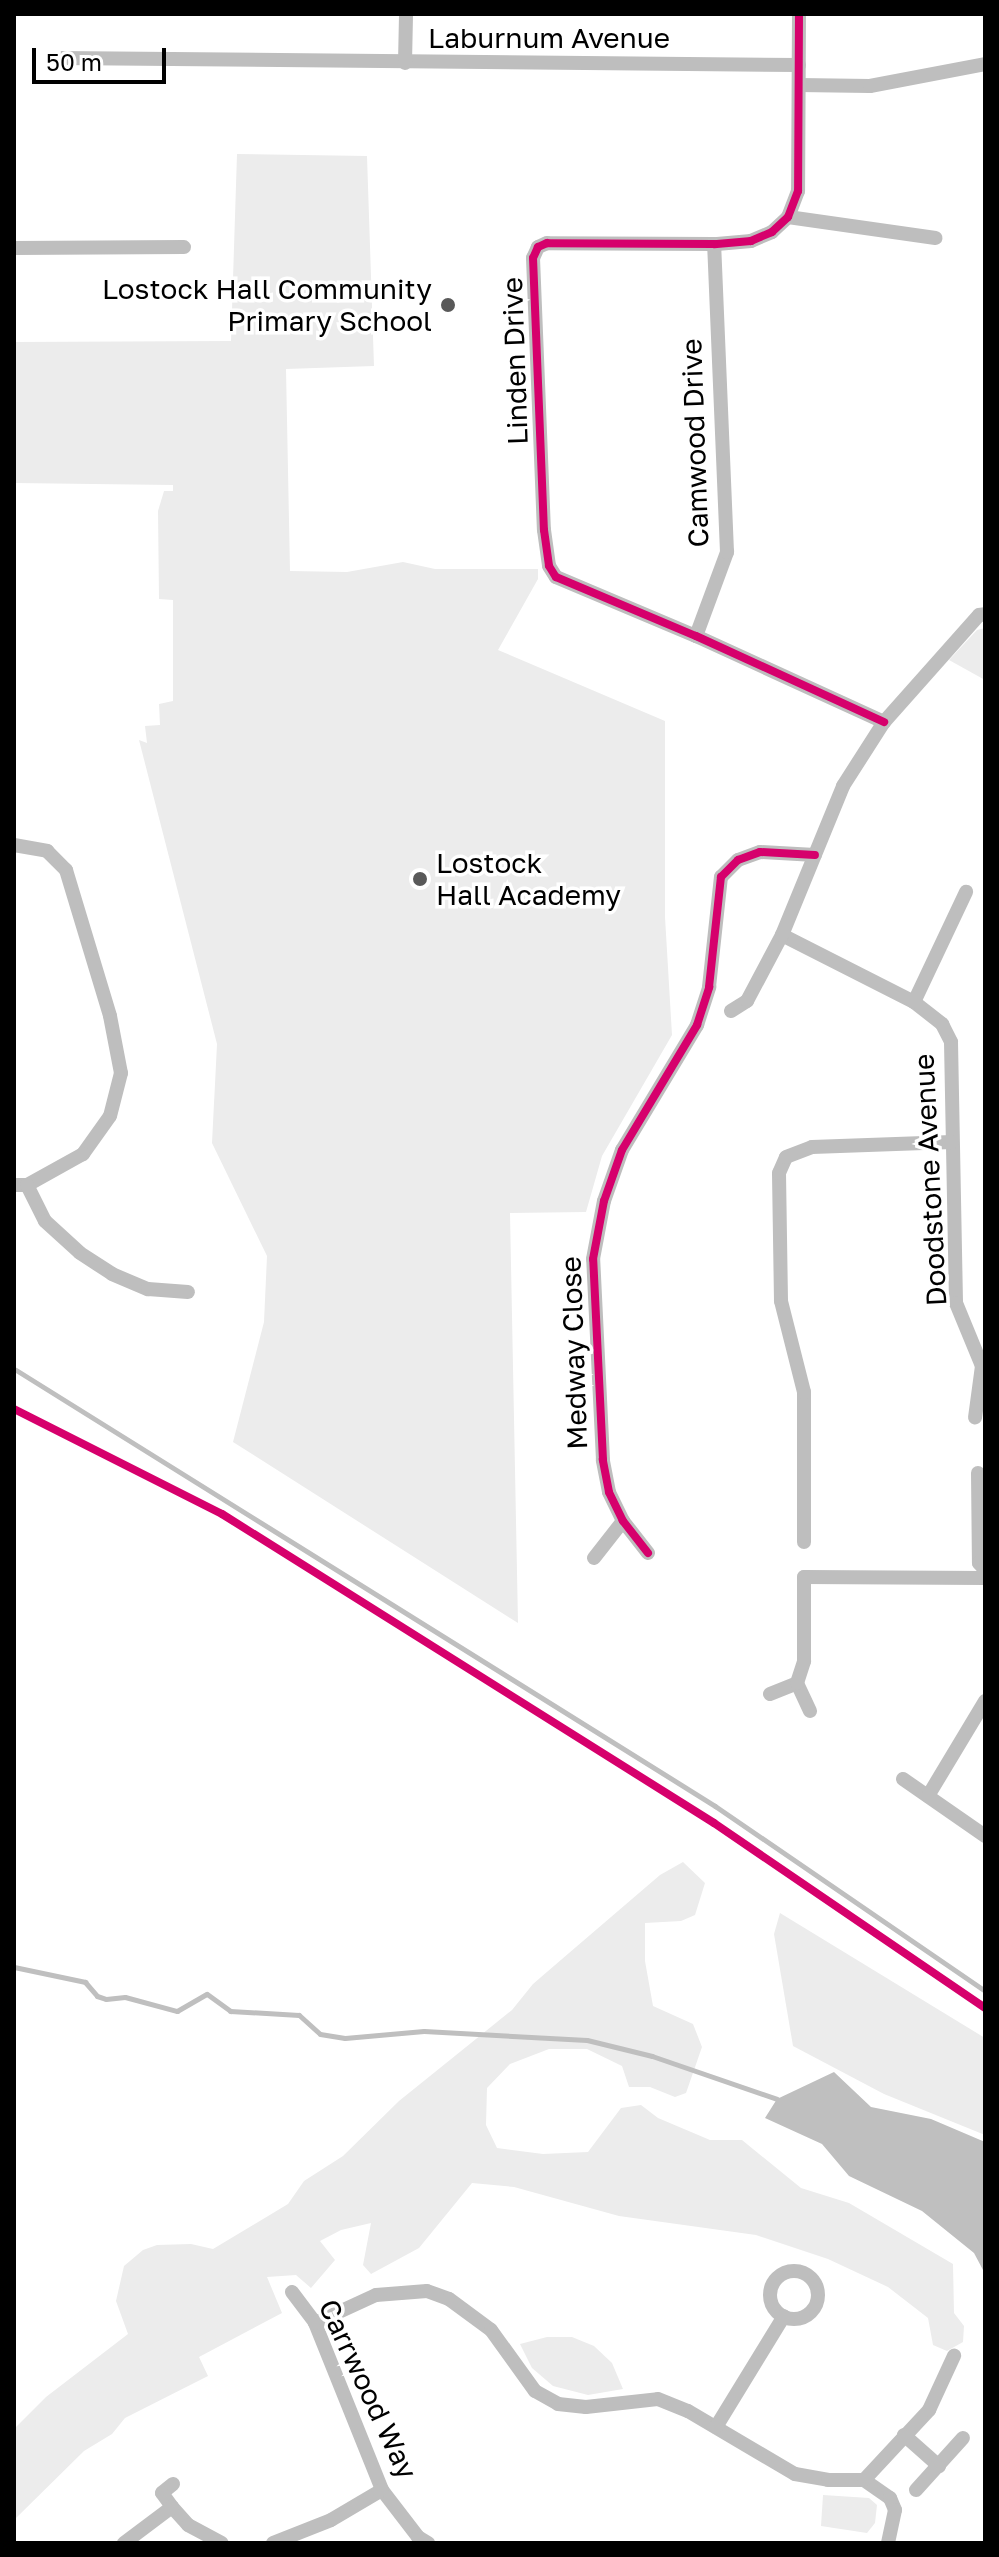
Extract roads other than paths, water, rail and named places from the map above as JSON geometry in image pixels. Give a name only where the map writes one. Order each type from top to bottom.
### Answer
[{"type":"street","points":[[405,63],[406,14]]},
{"type":"street","points":[[799,14],[798,191],[788,217],[936,238]]},
{"type":"street","name":"Laburnum Avenue","points":[[59,58],[799,65]]},
{"type":"street","points":[[799,85],[870,86],[985,64]]},
{"type":"street","name":"Linden Drive","points":[[788,217],[772,232],[751,241],[714,244],[547,243],[538,247],[533,258],[544,530],[549,566],[556,577],[696,636],[884,722]]},
{"type":"street","name":"Camwood Drive","points":[[696,636],[727,552],[714,244]]},
{"type":"street","points":[[14,248],[184,247]]},
{"type":"street","points":[[731,1011],[747,1001],[782,935],[843,786],[884,722],[979,615],[985,614]]},
{"type":"street","points":[[14,845],[47,851],[66,870],[110,1016],[121,1073],[110,1116],[83,1154],[20,1185],[45,1221],[80,1253],[112,1274],[148,1289],[188,1292]]},
{"type":"street","name":"Medway Close","points":[[648,1553],[623,1521],[609,1492],[600,1412],[593,1259],[604,1201],[622,1150],[697,1025],[709,987],[721,877],[738,860],[760,852],[815,855]]},
{"type":"street","points":[[914,1002],[966,892]]},
{"type":"street","name":"Doodstone Avenue","points":[[782,935],[914,1002],[942,1024],[951,1042],[956,1303],[982,1366],[975,1418]]},
{"type":"street","points":[[804,1542],[804,1392],[781,1301],[779,1173],[786,1157],[812,1147],[952,1142]]},
{"type":"street","points":[[978,1473],[982,1502],[979,1563],[985,1570]]},
{"type":"street","points":[[594,1558],[623,1521]]},
{"type":"street","points":[[810,1711],[797,1683],[804,1661],[804,1577],[985,1578]]},
{"type":"street","points":[[770,1694],[797,1683]]},
{"type":"street","points":[[928,1796],[985,1701]]},
{"type":"street","points":[[903,1779],[985,1836]]},
{"type":"street","points":[[315,2323],[376,2295],[427,2291],[449,2299],[480,2320],[535,2391],[558,2404],[586,2407],[658,2399],[716,2427],[795,2474],[828,2480],[864,2480],[890,2498],[895,2510],[888,2543]]},
{"type":"street","name":"Carrwood Way","points":[[292,2292],[315,2323],[382,2490],[418,2537],[428,2543]]},
{"type":"street","points":[[716,2427],[784,2316]]},
{"type":"street","points":[[864,2480],[929,2410],[954,2356]]},
{"type":"street","points":[[904,2435],[939,2466]]},
{"type":"street","points":[[916,2490],[963,2438]]},
{"type":"street","points":[[173,2484],[162,2493],[172,2507],[205,2538],[222,2543]]},
{"type":"street","points":[[273,2543],[331,2520],[382,2490]]},
{"type":"street","points":[[124,2543],[172,2507]]},
{"type":"waterway","points":[[16,1370],[715,1806],[985,1991]]},
{"type":"waterway","points":[[14,1967],[85,1982],[97,1996],[106,1999],[125,1997],[177,2011],[207,1994],[230,2011],[299,2015],[320,2034],[345,2038],[424,2031],[587,2040],[652,2056],[777,2099]]},
{"type":"place","name":"Lostock Hall Community Primary School","points":[[448,305]]},
{"type":"place","name":"Lostock Hall Academy","points":[[420,879]]}]
